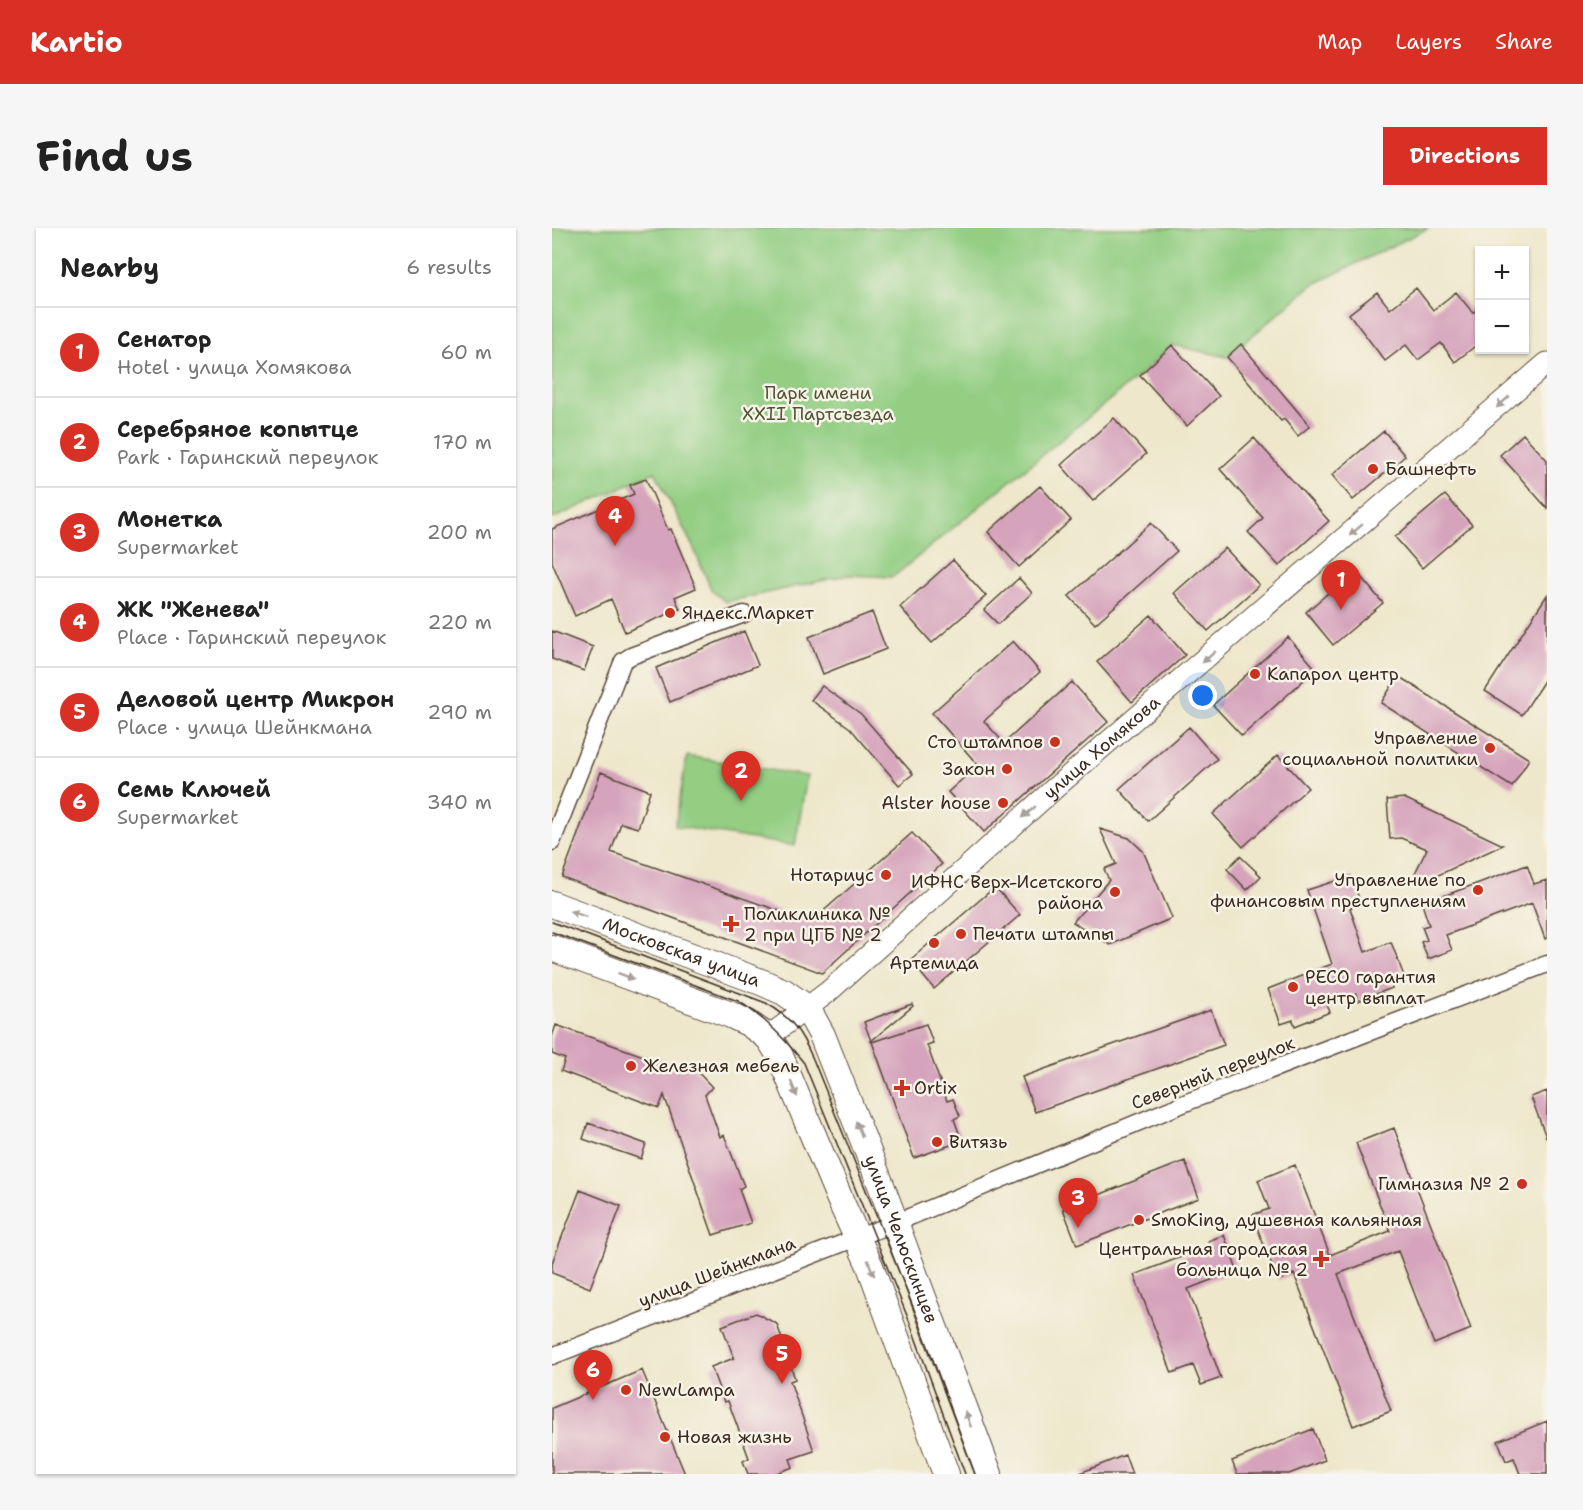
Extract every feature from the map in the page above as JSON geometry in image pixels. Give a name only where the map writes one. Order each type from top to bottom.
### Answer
[{"type":"main road","name":"Московская улица","points":[[552,904],[761,982],[784,992],[807,1008]]},
{"type":"main road","points":[[552,948],[731,1015],[748,1023],[768,1037],[780,1056],[870,1266],[946,1474]]},
{"type":"main road","name":"улица Челюскинцев","points":[[807,1008],[822,1035],[989,1474]]},
{"type":"street","name":"улица Хомякова","points":[[768,1037],[828,992],[1040,802],[1547,363]]},
{"type":"street","points":[[552,842],[623,661],[744,614]]},
{"type":"street","name":"Северный переулок","points":[[895,1223],[1190,1101],[1547,964]]},
{"type":"street","name":"улица Шейнкмана","points":[[552,1356],[895,1223]]},
{"type":"green space","name":"Парк имени XXII Партсъезда","points":[[552,228],[1429,228],[1312,285],[1227,357],[1172,345],[1140,375],[893,577],[848,575],[726,602],[712,591],[694,549],[655,472],[552,519]]},
{"type":"green space","points":[[687,756],[807,776],[795,846],[675,826]]},
{"type":"building","points":[[1416,288],[1433,310],[1456,292],[1473,313],[1475,311],[1475,346],[1455,362],[1441,343],[1418,360],[1406,345],[1385,361],[1349,314],[1377,292],[1390,309]]},
{"type":"building","points":[[1241,344],[1310,426],[1298,436],[1284,419],[1281,421],[1227,357]]},
{"type":"building","points":[[1172,345],[1219,396],[1187,426],[1140,375]]},
{"type":"building","points":[[1114,418],[1146,454],[1093,501],[1061,465]]},
{"type":"building","points":[[1384,431],[1405,456],[1353,500],[1332,475]]},
{"type":"building","points":[[1523,434],[1547,460],[1547,508],[1500,455]]},
{"type":"building","points":[[1254,438],[1329,521],[1279,566],[1248,532],[1263,518],[1220,469]]},
{"type":"building","points":[[646,479],[668,530],[671,529],[696,588],[675,597],[680,609],[625,632],[611,599],[575,616],[552,562],[552,529],[634,494],[630,485]]},
{"type":"building","points":[[1040,486],[1071,520],[1019,567],[988,532]]},
{"type":"building","points":[[1445,495],[1472,525],[1422,568],[1395,537]]},
{"type":"building","points":[[1151,523],[1177,551],[1095,624],[1069,596]]},
{"type":"building","points":[[1225,548],[1259,585],[1208,631],[1174,593]]},
{"type":"building","points":[[953,560],[986,596],[932,643],[900,607]]},
{"type":"building","points":[[1355,570],[1383,603],[1333,645],[1306,612]]},
{"type":"building","points":[[1019,578],[1032,593],[998,624],[984,610]]},
{"type":"building","points":[[1547,595],[1547,676],[1522,715],[1485,691]]},
{"type":"building","points":[[872,612],[886,649],[823,674],[809,637]]},
{"type":"building","points":[[1151,615],[1185,655],[1132,702],[1097,662]]},
{"type":"building","points":[[552,631],[593,647],[584,671],[552,659]]},
{"type":"building","points":[[744,631],[758,665],[670,702],[656,668]]},
{"type":"building","points":[[1288,637],[1316,669],[1242,736],[1213,705]]},
{"type":"building","points":[[1013,641],[1040,672],[984,721],[1004,743],[1072,682],[1108,722],[984,832],[948,792],[978,765],[932,713]]},
{"type":"building","points":[[1398,676],[1529,759],[1512,787],[1381,703]]},
{"type":"building","points":[[822,686],[861,714],[913,774],[899,785],[850,728],[811,700]]},
{"type":"building","points":[[1189,727],[1217,759],[1148,821],[1119,789]]},
{"type":"building","points":[[1278,755],[1308,788],[1243,847],[1213,814]]},
{"type":"building","points":[[601,772],[650,791],[638,828],[621,823],[611,852],[811,922],[912,833],[942,864],[822,973],[562,877]]},
{"type":"building","points":[[1404,798],[1503,845],[1419,884],[1415,873],[1427,849],[1401,838],[1390,839],[1387,800]]},
{"type":"building","points":[[1100,829],[1129,838],[1143,851],[1172,918],[1110,945],[1073,922],[1109,880],[1104,869],[1116,864]]},
{"type":"building","points":[[1240,856],[1261,876],[1247,890],[1227,869]]},
{"type":"building","points":[[1527,865],[1534,884],[1547,880],[1547,938],[1545,939],[1532,903],[1446,935],[1452,950],[1428,959],[1421,942],[1427,940],[1422,927],[1429,925],[1422,904]]},
{"type":"building","points":[[1351,876],[1361,904],[1350,908],[1365,952],[1391,942],[1404,976],[1390,981],[1392,988],[1358,1001],[1356,994],[1327,1005],[1330,1012],[1295,1026],[1293,1020],[1281,1024],[1268,989],[1332,964],[1307,890]]},
{"type":"building","points":[[995,887],[1020,915],[934,989],[910,960]]},
{"type":"building","points":[[912,1004],[913,1006],[871,1041],[864,1022]]},
{"type":"building","points":[[1211,1010],[1224,1045],[1035,1112],[1022,1077]]},
{"type":"building","points":[[926,1024],[933,1043],[927,1045],[947,1101],[953,1099],[960,1116],[954,1119],[962,1141],[914,1158],[872,1042]]},
{"type":"building","points":[[556,1025],[680,1069],[688,1062],[712,1087],[705,1095],[720,1137],[724,1135],[744,1186],[739,1189],[751,1223],[713,1235],[664,1095],[659,1108],[561,1071],[565,1059],[552,1054],[552,1037]]},
{"type":"building","points":[[1547,1091],[1547,1136],[1546,1137],[1531,1097]]},
{"type":"building","points":[[588,1123],[646,1144],[641,1159],[583,1139]]},
{"type":"building","points":[[1394,1128],[1471,1329],[1434,1344],[1398,1251],[1338,1274],[1391,1411],[1353,1426],[1294,1274],[1278,1280],[1252,1215],[1269,1209],[1258,1180],[1295,1165],[1330,1255],[1390,1231],[1356,1143]]},
{"type":"building","points":[[1185,1161],[1199,1198],[1077,1245],[1063,1209]]},
{"type":"building","points":[[580,1190],[621,1206],[590,1288],[552,1273],[552,1263]]},
{"type":"building","points":[[1224,1235],[1237,1270],[1188,1289],[1221,1378],[1201,1385],[1193,1365],[1172,1373],[1134,1275],[1210,1246],[1208,1241]]},
{"type":"building","points":[[756,1313],[777,1324],[795,1379],[790,1381],[814,1451],[790,1459],[793,1467],[774,1474],[748,1474],[743,1461],[749,1458],[728,1401],[724,1402],[711,1367],[734,1358],[722,1326]]},
{"type":"building","points":[[642,1370],[685,1474],[552,1474],[552,1408]]},
{"type":"building","points":[[1547,1421],[1547,1474],[1520,1474],[1514,1458],[1506,1461],[1498,1441]]},
{"type":"building","points":[[1313,1429],[1325,1460],[1289,1474],[1237,1474],[1232,1461]]},
{"type":"building","points":[[1125,1455],[1132,1474],[1080,1474],[1080,1473]]},
{"type":"tram line","points":[[552,922],[766,1003],[783,1014],[795,1026],[813,1059],[918,1319],[975,1474]]},
{"type":"tram line","points":[[552,932],[738,1001],[774,1029],[804,1063],[910,1323],[965,1474]]},
{"type":"place","name":"Башнефть","points":[[1373,469]]},
{"type":"place","name":"ЖК \"Женева\"","points":[[615,546]]},
{"type":"place","name":"Сенатор","points":[[1341,610]]},
{"type":"place","name":"Яндекс.Маркет","points":[[670,613]]},
{"type":"place","name":"Капарол центр","points":[[1255,674]]},
{"type":"place","name":"Сто штампов","points":[[1055,742]]},
{"type":"place","name":"Управление социальной политики","points":[[1490,748]]},
{"type":"place","name":"Закон","points":[[1007,769]]},
{"type":"place","name":"Серебряное копытце","points":[[741,801]]},
{"type":"place","name":"Alster house","points":[[1003,803]]},
{"type":"place","name":"Нотариус","points":[[886,875]]},
{"type":"place","name":"Управление по финансовым преступлениям","points":[[1478,890]]},
{"type":"place","name":"ИФНС Верх-Исетского района","points":[[1115,892]]},
{"type":"place","name":"Поликлиника № 2 при ЦГБ № 2","points":[[731,924]]},
{"type":"place","name":"Печати штампы","points":[[961,934]]},
{"type":"place","name":"Артемида","points":[[934,943]]},
{"type":"place","name":"РЕСО гарантия центр выплат","points":[[1293,987]]},
{"type":"place","name":"Железная мебель","points":[[631,1066]]},
{"type":"place","name":"Ortix","points":[[902,1088]]},
{"type":"place","name":"Витязь","points":[[937,1142]]},
{"type":"place","name":"Гимназия № 2","points":[[1522,1184]]},
{"type":"place","name":"SmoKing, душевная кальянная","points":[[1139,1220]]},
{"type":"place","name":"Монетка","points":[[1078,1228]]},
{"type":"place","name":"Центральная городская больница № 2","points":[[1321,1259]]},
{"type":"place","name":"Деловой центр Микрон","points":[[782,1384]]},
{"type":"place","name":"NewLampa","points":[[626,1390]]},
{"type":"place","name":"Семь Ключей","points":[[593,1400]]},
{"type":"place","name":"Новая жизнь","points":[[665,1437]]}]
